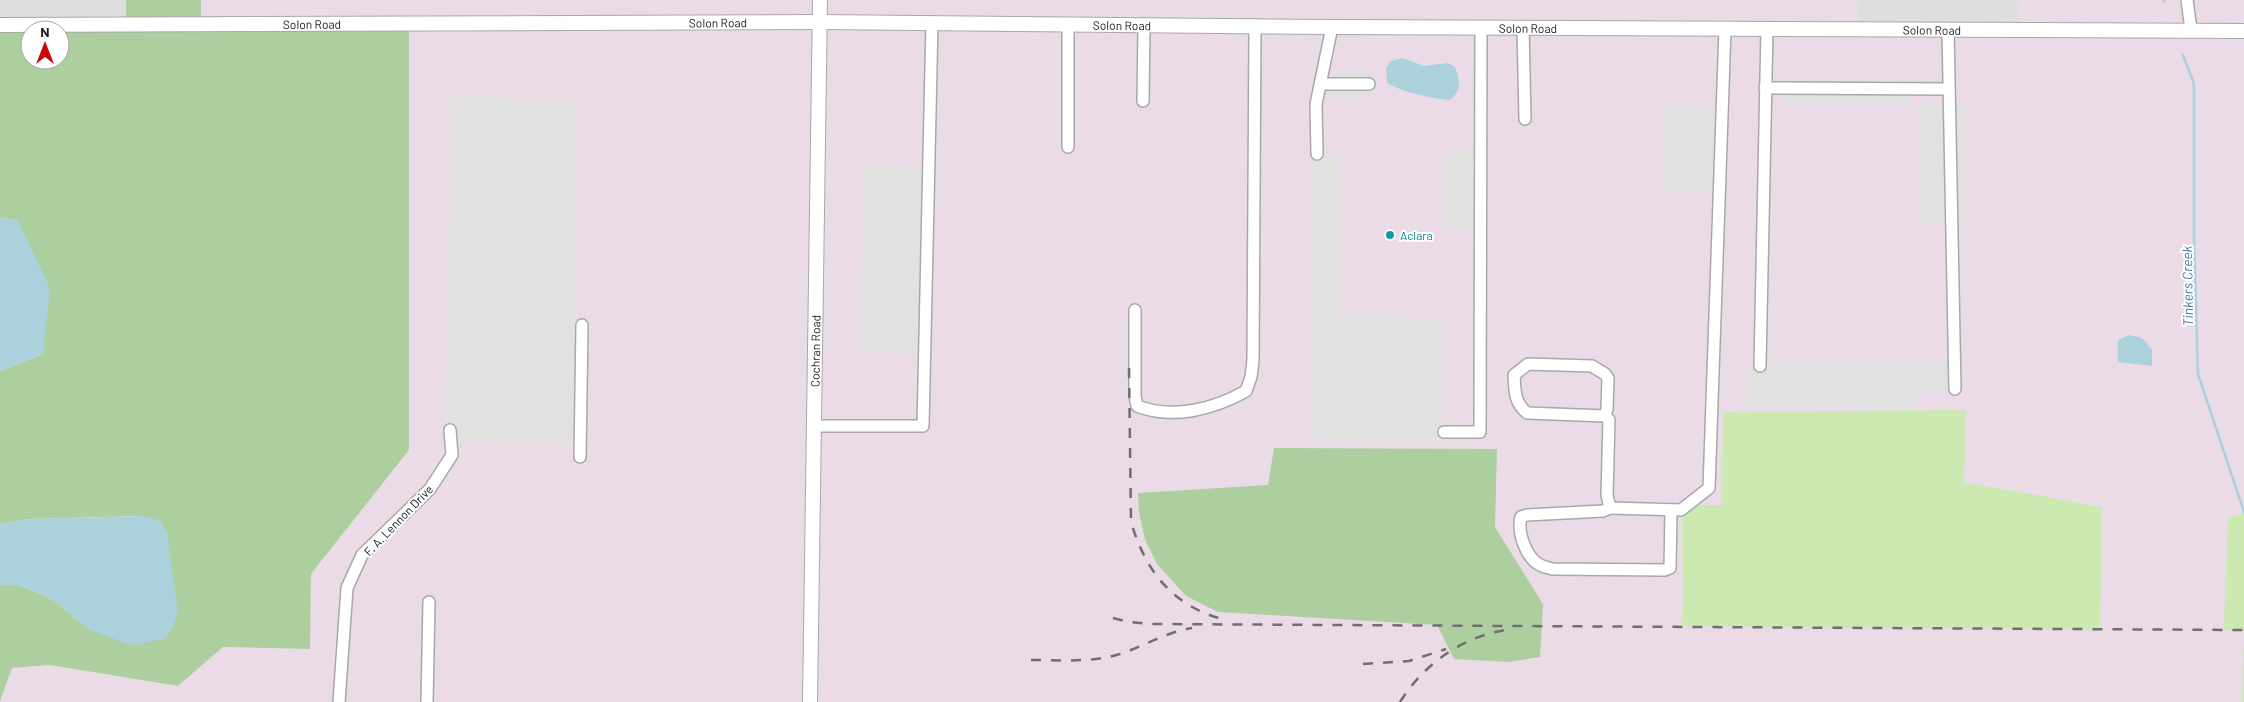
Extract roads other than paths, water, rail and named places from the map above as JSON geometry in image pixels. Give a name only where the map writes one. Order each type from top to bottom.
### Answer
[{"type":"street","name":"Cochran Road","points":[[810,702],[820,0]]},
{"type":"street","points":[[2187,0],[2191,30]]},
{"type":"street","name":"Solon Road","points":[[0,25],[932,22],[1332,27],[2244,30]]},
{"type":"street","points":[[814,426],[923,426],[932,22]]},
{"type":"street","points":[[1068,24],[1068,147]]},
{"type":"street","points":[[1143,101],[1144,24]]},
{"type":"street","points":[[1135,310],[1135,396],[1137,406],[1175,413],[1190,412],[1236,397],[1246,391],[1251,377],[1253,360],[1255,25]]},
{"type":"street","points":[[1317,154],[1316,104],[1332,27]]},
{"type":"street","points":[[1444,432],[1480,432],[1481,27]]},
{"type":"street","points":[[1523,27],[1525,119]]},
{"type":"street","points":[[1671,510],[1670,568],[1665,570],[1552,569],[1539,565],[1528,551],[1521,536],[1521,517],[1527,515],[1602,511],[1610,508],[1681,510],[1710,488],[1725,29]]},
{"type":"street","points":[[1760,366],[1767,29]]},
{"type":"street","points":[[1948,30],[1955,389]]},
{"type":"street","points":[[1321,84],[1369,84]]},
{"type":"street","points":[[1766,88],[1949,89]]},
{"type":"street","points":[[580,457],[582,325]]},
{"type":"street","points":[[1605,416],[1608,378],[1599,369],[1592,366],[1528,364],[1514,375],[1515,398],[1520,407],[1527,413],[1605,416],[1609,420],[1607,495],[1610,508]]},
{"type":"street","name":"F. A. Lennon Drive","points":[[338,702],[347,588],[362,555],[430,489],[452,456],[450,430]]},
{"type":"street","points":[[427,702],[429,602]]},
{"type":"water","points":[[1402,58],[1424,66],[1448,63],[1455,67],[1459,81],[1457,93],[1450,100],[1427,97],[1387,83],[1386,68],[1391,61]]},
{"type":"water","points":[[0,217],[18,221],[50,288],[43,354],[0,371]]},
{"type":"water","points":[[2129,335],[2142,338],[2152,350],[2152,366],[2118,362],[2118,340]]},
{"type":"water","points":[[141,516],[160,520],[167,533],[178,614],[172,629],[164,639],[131,645],[90,630],[53,600],[20,585],[0,585],[0,524],[30,519]]},
{"type":"waterway","name":"Tinkers Creek","points":[[2183,55],[2194,84],[2194,240],[2198,374],[2244,512]]},
{"type":"railway","points":[[1129,368],[1131,522],[1137,540],[1145,557],[1164,585],[1191,606],[1226,620]]},
{"type":"railway","points":[[1113,618],[1150,624],[2244,630]]},
{"type":"railway","points":[[1031,660],[1077,660],[1112,656],[1132,650],[1174,632],[1192,628]]},
{"type":"railway","points":[[1400,702],[1420,676],[1445,655],[1474,639],[1505,630]]},
{"type":"railway","points":[[1363,664],[1409,661],[1446,649]]},
{"type":"place","name":"Aclara","points":[[1390,235]]}]
